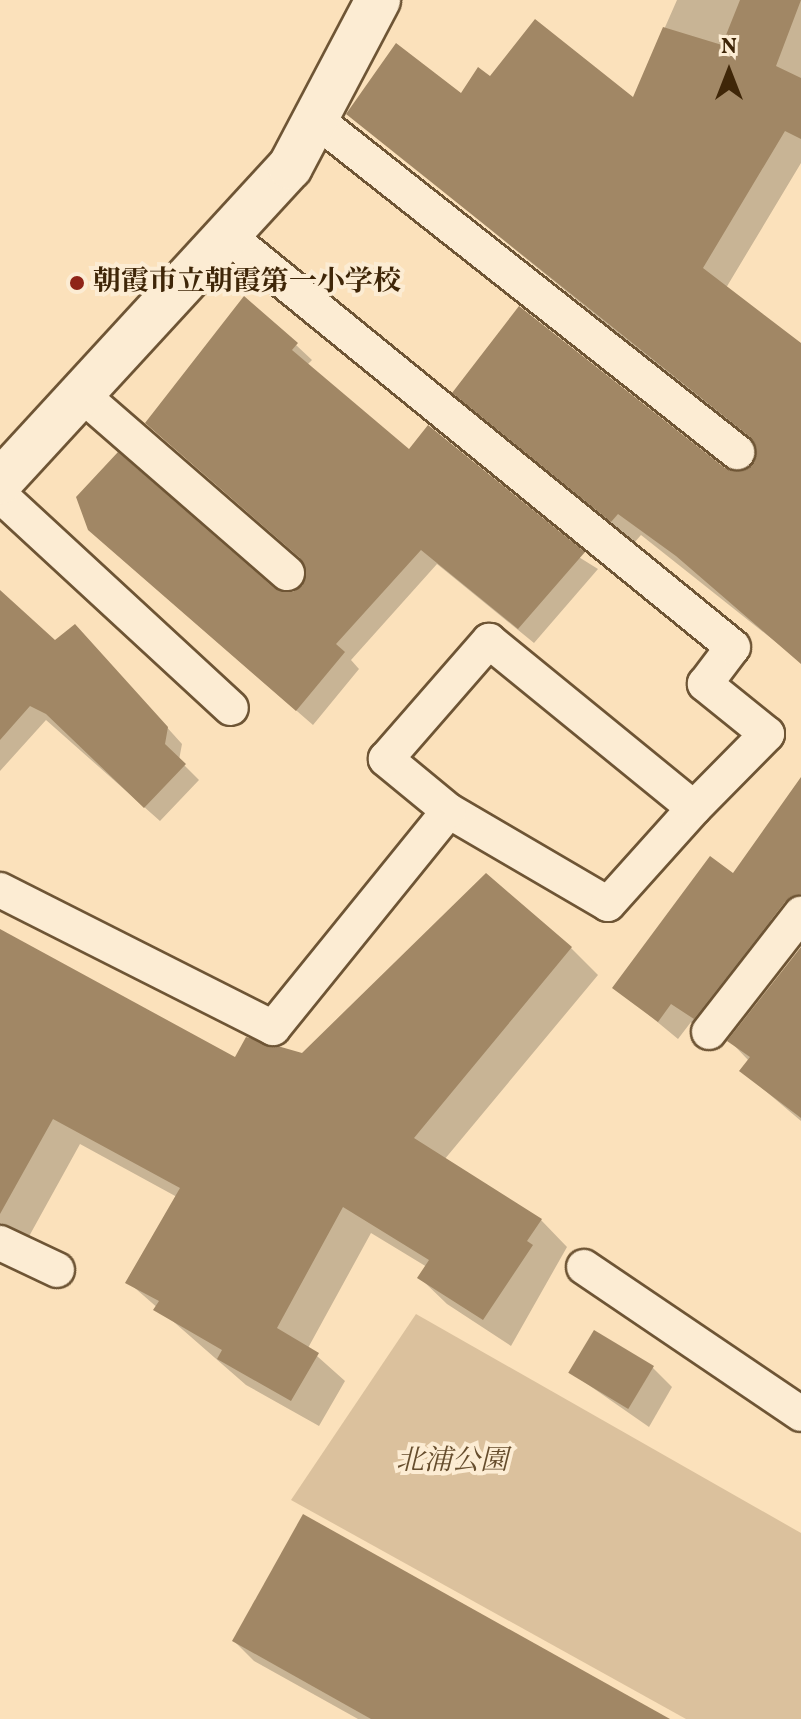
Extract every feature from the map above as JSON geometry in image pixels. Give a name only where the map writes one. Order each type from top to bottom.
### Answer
[{"type":"street","points":[[0,482],[290,167],[378,0]]},
{"type":"lane","points":[[315,119],[737,452]]},
{"type":"lane","points":[[227,235],[733,647],[705,684],[767,734],[694,808],[608,904],[449,811],[386,759],[489,641],[694,808]]},
{"type":"lane","points":[[81,394],[287,573]]},
{"type":"lane","points":[[0,495],[231,708]]},
{"type":"lane","points":[[0,890],[273,1028],[449,811]]},
{"type":"lane","points":[[709,1032],[801,914]]},
{"type":"lane","points":[[0,1243],[57,1270]]},
{"type":"lane","points":[[584,1267],[801,1414]]},
{"type":"green space","name":"北浦公園","points":[[416,1314],[801,1533],[801,1719],[686,1719],[291,1500]]},
{"type":"building","points":[[740,0],[801,0],[776,66],[801,78],[801,139],[785,131],[703,268],[801,343],[801,664],[676,556],[618,514],[611,522],[452,393],[519,306],[725,468],[752,465],[750,437],[346,114],[396,43],[461,93],[478,67],[490,76],[535,19],[633,97],[663,27],[722,45]]},
{"type":"building","points":[[244,296],[298,343],[292,350],[409,449],[428,425],[585,552],[518,629],[421,550],[336,644],[345,652],[296,711],[88,530],[76,497],[118,452],[274,588],[293,592],[303,585],[300,558],[145,423]]},
{"type":"building","points":[[0,590],[55,640],[75,624],[168,727],[165,744],[186,764],[144,808],[46,714],[30,706],[0,740]]},
{"type":"building","points":[[801,777],[801,894],[785,902],[694,1019],[671,1004],[658,1022],[612,988],[710,856],[733,873]]},
{"type":"building","points":[[486,873],[572,947],[414,1138],[542,1219],[527,1241],[533,1245],[483,1320],[417,1278],[429,1260],[343,1207],[277,1328],[319,1353],[291,1401],[217,1359],[222,1350],[153,1310],[159,1301],[125,1283],[180,1188],[53,1119],[0,1214],[0,929],[235,1057],[246,1037],[302,1053]]},
{"type":"building","points":[[801,947],[801,1118],[739,1071],[750,1057],[727,1041]]},
{"type":"building","points":[[594,1330],[654,1366],[628,1409],[568,1373]]},
{"type":"building","points":[[303,1514],[670,1719],[371,1719],[232,1641]]},
{"type":"place","name":"朝霞市立朝霞第一小学校","points":[[77,283]]}]
